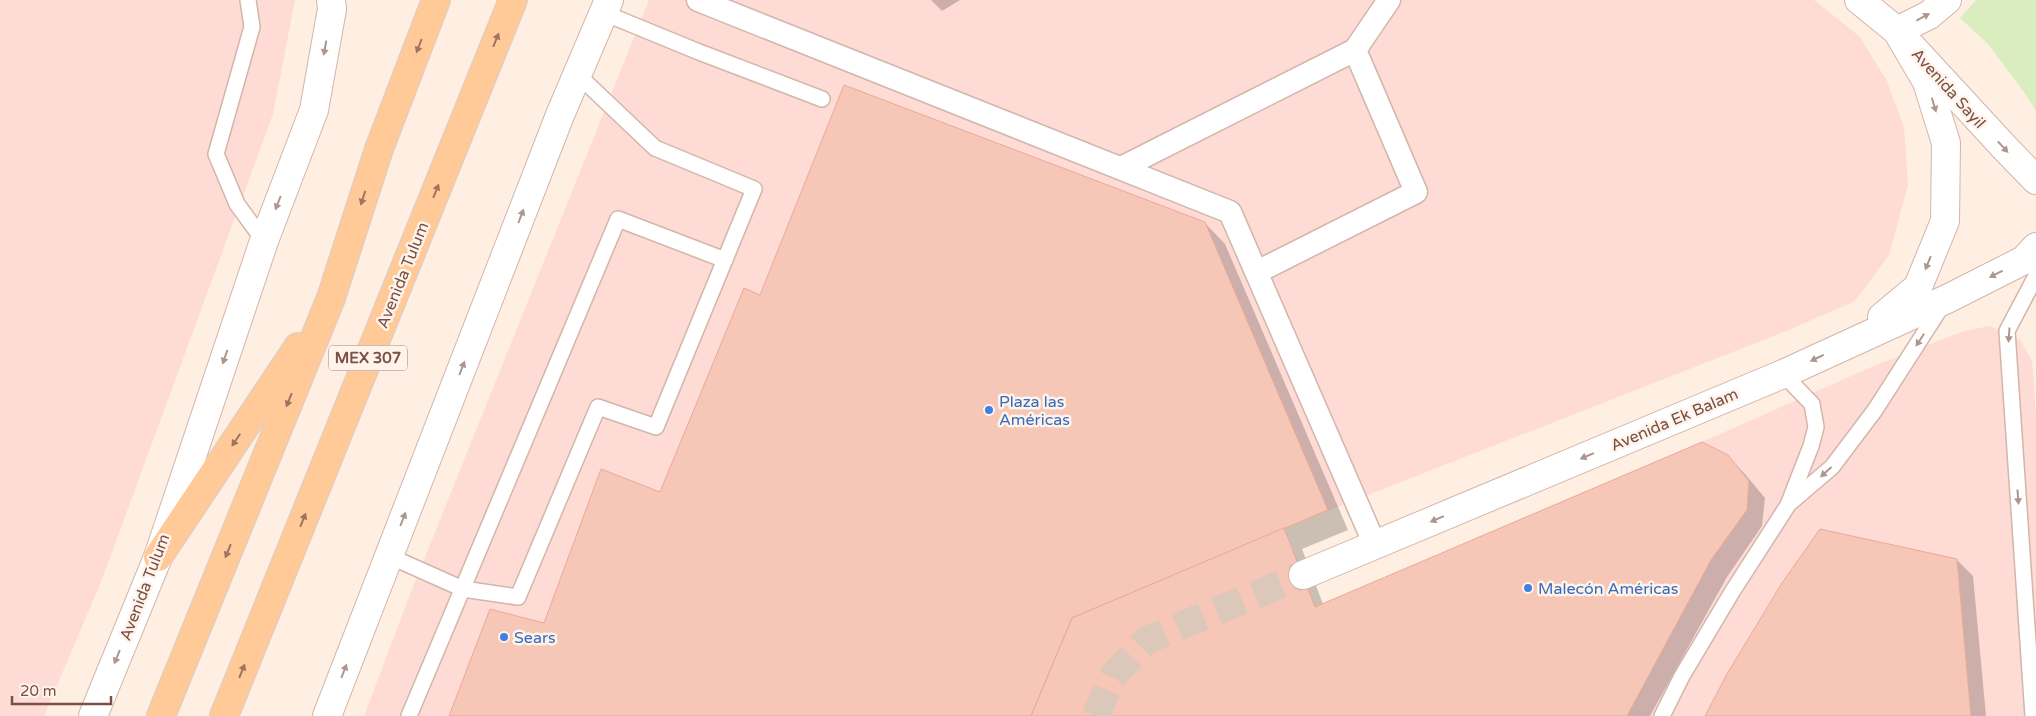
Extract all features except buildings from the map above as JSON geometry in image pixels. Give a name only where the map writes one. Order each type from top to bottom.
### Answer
[{"type":"main road","name":"MEX 307","points":[[161,716],[331,298],[379,149],[436,0]]},
{"type":"main road","name":"Avenida Tulum","points":[[224,716],[513,0]]},
{"type":"main road","points":[[158,557],[331,298]]},
{"type":"street","name":"Avenida Tulum","points":[[93,716],[158,557],[264,241],[314,110],[332,9],[331,0]]},
{"type":"street","points":[[698,0],[1230,212],[1375,545]]},
{"type":"street","points":[[1121,168],[1355,50],[1390,0]]},
{"type":"street","name":"Avenida Sayil","points":[[1859,0],[1897,31],[2004,148],[2036,180]]},
{"type":"street","points":[[1855,339],[1918,287],[1945,221],[1946,143],[1927,82],[1897,31],[1929,15],[1947,0]]},
{"type":"street","points":[[327,716],[560,115],[606,6]]},
{"type":"street","points":[[1257,272],[1416,192],[1355,50]]},
{"type":"street","name":"Avenida Ek Balam","points":[[1303,575],[1783,374],[1855,339],[1947,299],[2024,260],[2036,248]]},
{"type":"lane","points":[[248,0],[252,27],[216,154],[237,204],[264,241]]},
{"type":"lane","points":[[606,6],[698,52],[822,98]]},
{"type":"lane","points":[[389,556],[463,589],[518,597],[598,407],[656,427],[754,189],[655,148],[578,75]]},
{"type":"lane","points":[[409,716],[618,219],[725,260]]},
{"type":"lane","points":[[2033,716],[2007,331],[2036,276]]},
{"type":"lane","points":[[1788,505],[1832,467],[1875,410],[1947,299]]},
{"type":"lane","points":[[1662,716],[1692,659],[1788,505],[1811,446],[1816,426],[1812,404],[1783,374]]},
{"type":"shaded area","points":[[0,0],[295,0],[273,114],[101,582],[44,716],[0,716]]},
{"type":"shaded area","points":[[649,0],[1814,0],[1859,36],[1886,79],[1904,127],[1908,185],[1889,255],[1855,301],[1789,330],[1284,528],[1031,716],[364,716],[409,597]]},
{"type":"shaded area","points":[[1990,326],[2020,340],[2032,361],[2036,414],[2036,716],[1139,716],[1154,677],[1702,442],[1876,365],[1964,331]]},
{"type":"green space","points":[[1976,0],[2036,0],[2036,111],[1988,44],[1960,18]]},
{"type":"tunnel","points":[[1096,716],[1113,676],[1147,640],[1303,575]]},
{"type":"place","name":"Plaza las Américas","points":[[989,410]]},
{"type":"place","name":"Malecón Américas","points":[[1528,588]]},
{"type":"place","name":"Sears","points":[[504,637]]}]
